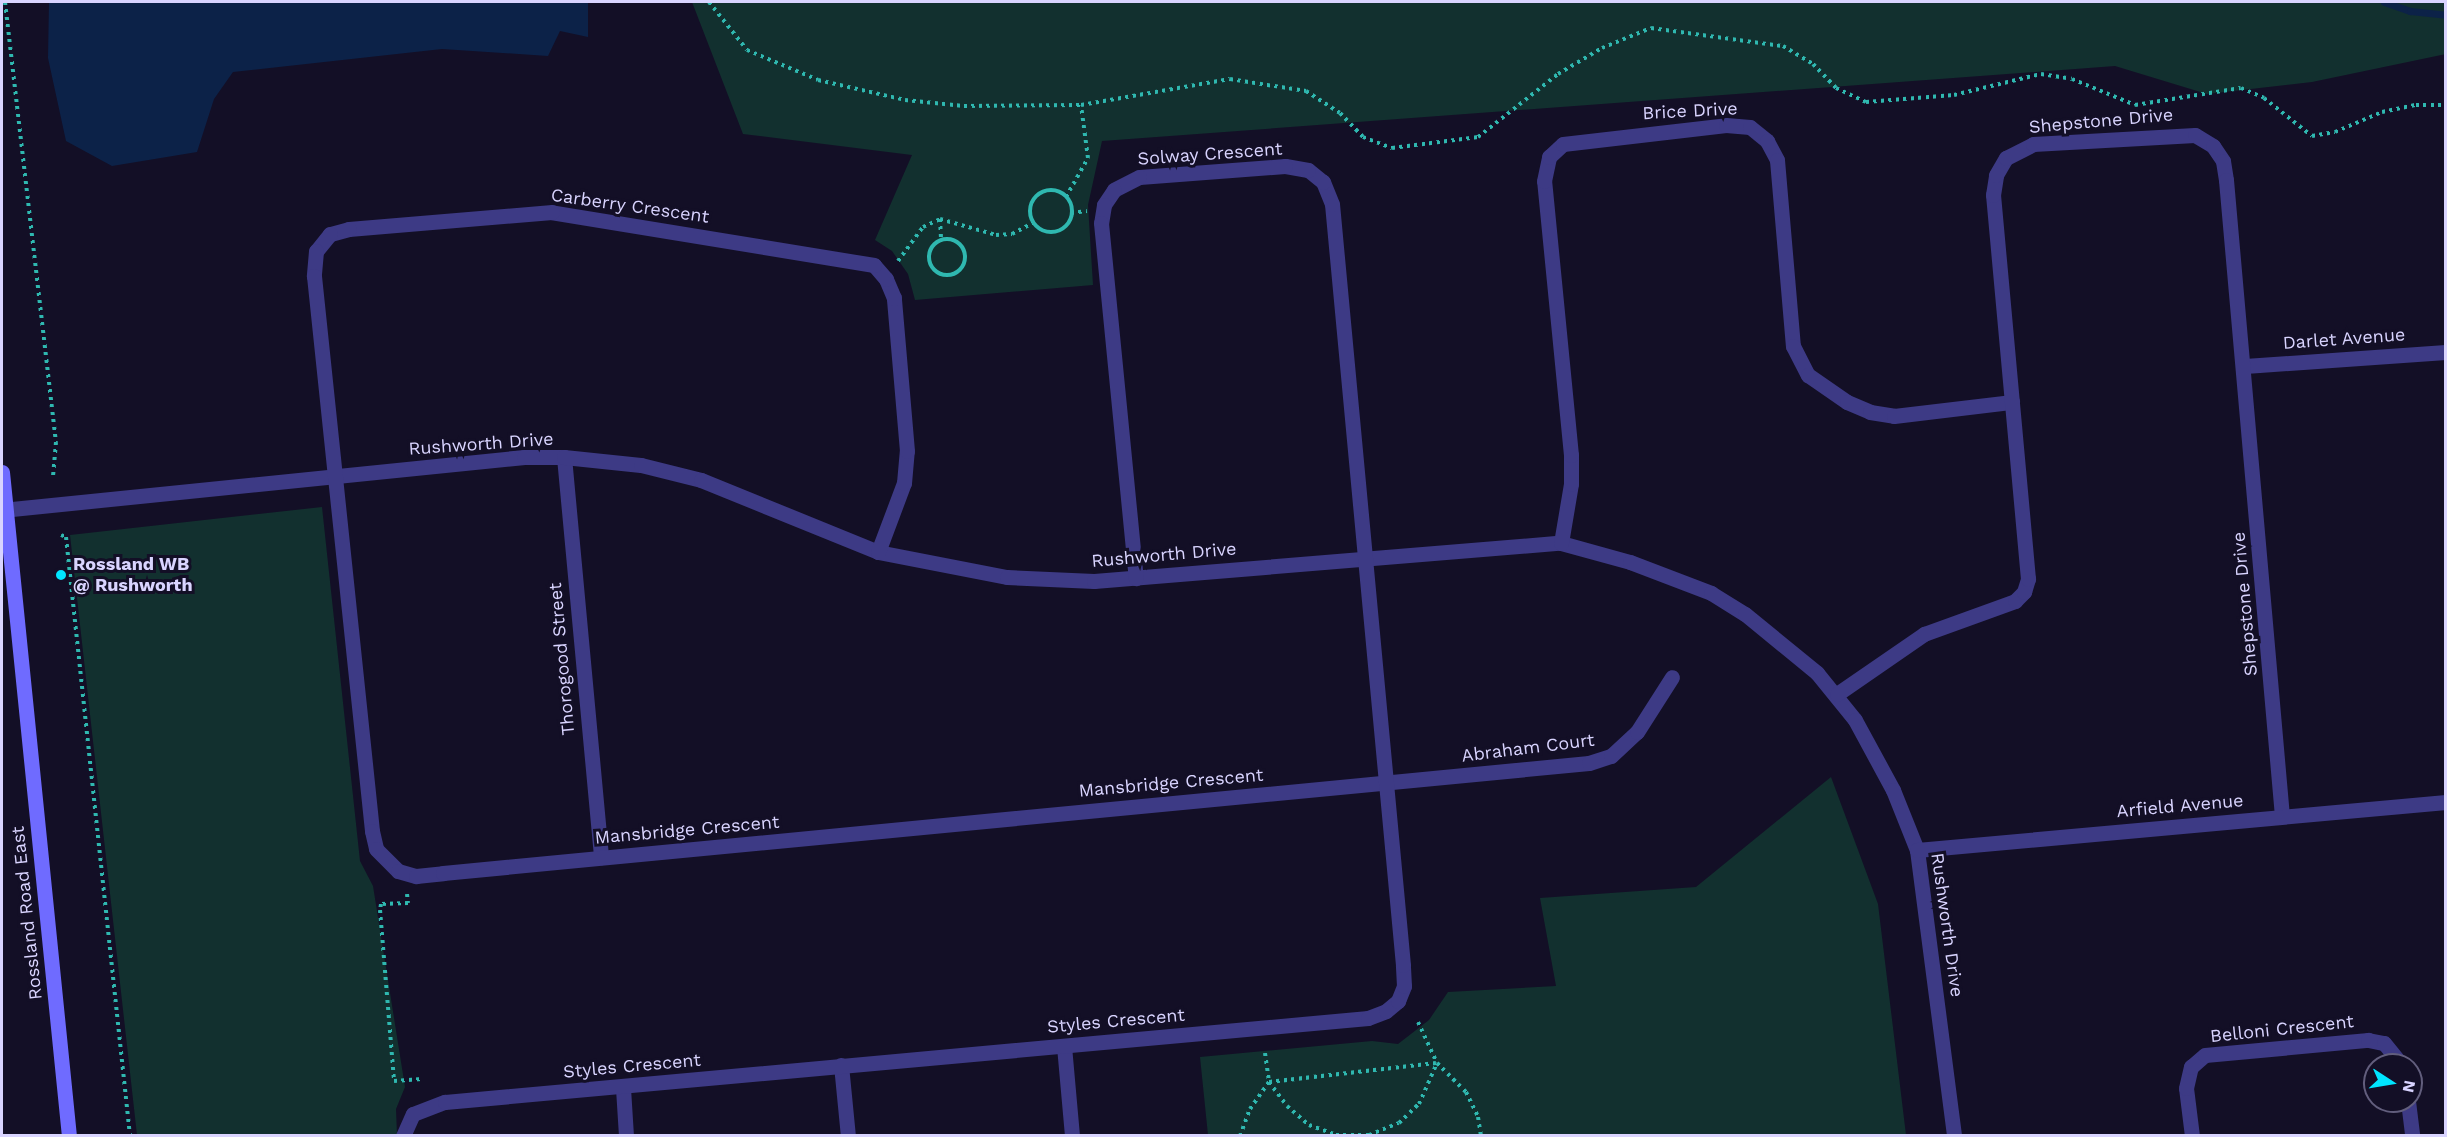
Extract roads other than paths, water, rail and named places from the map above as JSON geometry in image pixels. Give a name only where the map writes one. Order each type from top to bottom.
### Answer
[{"type":"main road","name":"Rossland Road East","points":[[2,472],[4,510],[69,1136]]},
{"type":"street","name":"Brice Drive","points":[[1561,543],[1571,455],[1544,181],[1549,157],[1563,144],[1726,125],[1750,127],[1767,141],[1777,160],[1793,346],[1808,375],[1847,402],[1870,412],[1894,416],[2012,402]]},
{"type":"street","name":"Shepstone Drive","points":[[1837,693],[1924,634],[2015,601],[2024,592],[2028,559],[1993,195],[1996,175],[2006,158],[2033,144],[2175,134],[2195,135],[2213,146],[2223,161],[2226,180],[2245,366],[2282,816]]},
{"type":"street","name":"Solway Crescent","points":[[1136,578],[1101,223],[1104,206],[1114,190],[1139,177],[1285,166],[1308,170],[1323,182],[1332,204],[1364,556]]},
{"type":"street","name":"Carberry Crescent","points":[[337,476],[314,276],[316,251],[330,234],[350,229],[517,213],[582,216],[855,260],[874,266],[884,277],[894,298],[907,451],[904,483],[878,552]]},
{"type":"street","name":"Darlet Avenue","points":[[2245,366],[2445,352]]},
{"type":"street","name":"Rushworth Drive","points":[[4,510],[524,457],[564,457],[641,465],[701,480],[878,552],[1007,577],[1065,581],[1136,578],[1364,556],[1561,543],[1630,562],[1711,593],[1783,643],[1837,693],[1893,790],[1917,850],[1954,1136]]},
{"type":"street","name":"Thorogood Street","points":[[564,457],[601,857]]},
{"type":"street","name":"Mansbridge Crescent","points":[[337,476],[372,831],[376,849],[383,861],[398,871],[416,876],[1385,783]]},
{"type":"street","name":"Styles Crescent","points":[[403,1136],[413,1114],[427,1106],[841,1065],[1368,1018],[1386,1011],[1398,1001],[1404,986],[1364,556]]},
{"type":"street","name":"Abraham Court","points":[[1385,783],[1589,763],[1611,756],[1637,732],[1672,677]]},
{"type":"street","name":"Arfield Avenue","points":[[1917,850],[2445,802]]},
{"type":"street","name":"Belloni Crescent","points":[[2192,1136],[2186,1088],[2191,1067],[2205,1055],[2368,1040],[2384,1043],[2392,1053]]},
{"type":"street","points":[[1064,1046],[1072,1136]]},
{"type":"street","points":[[841,1065],[848,1136]]},
{"type":"street","points":[[622,1088],[626,1136]]},
{"type":"street","points":[[2409,1113],[2412,1136]]},
{"type":"water","points":[[49,2],[588,2],[588,37],[560,31],[548,56],[442,49],[233,72],[214,99],[197,152],[112,166],[66,141],[48,58]]},
{"type":"waterway","points":[[2384,2],[2410,11],[2446,15]]},
{"type":"place","name":"Rossland WB @ Rushworth","points":[[61,575]]}]
